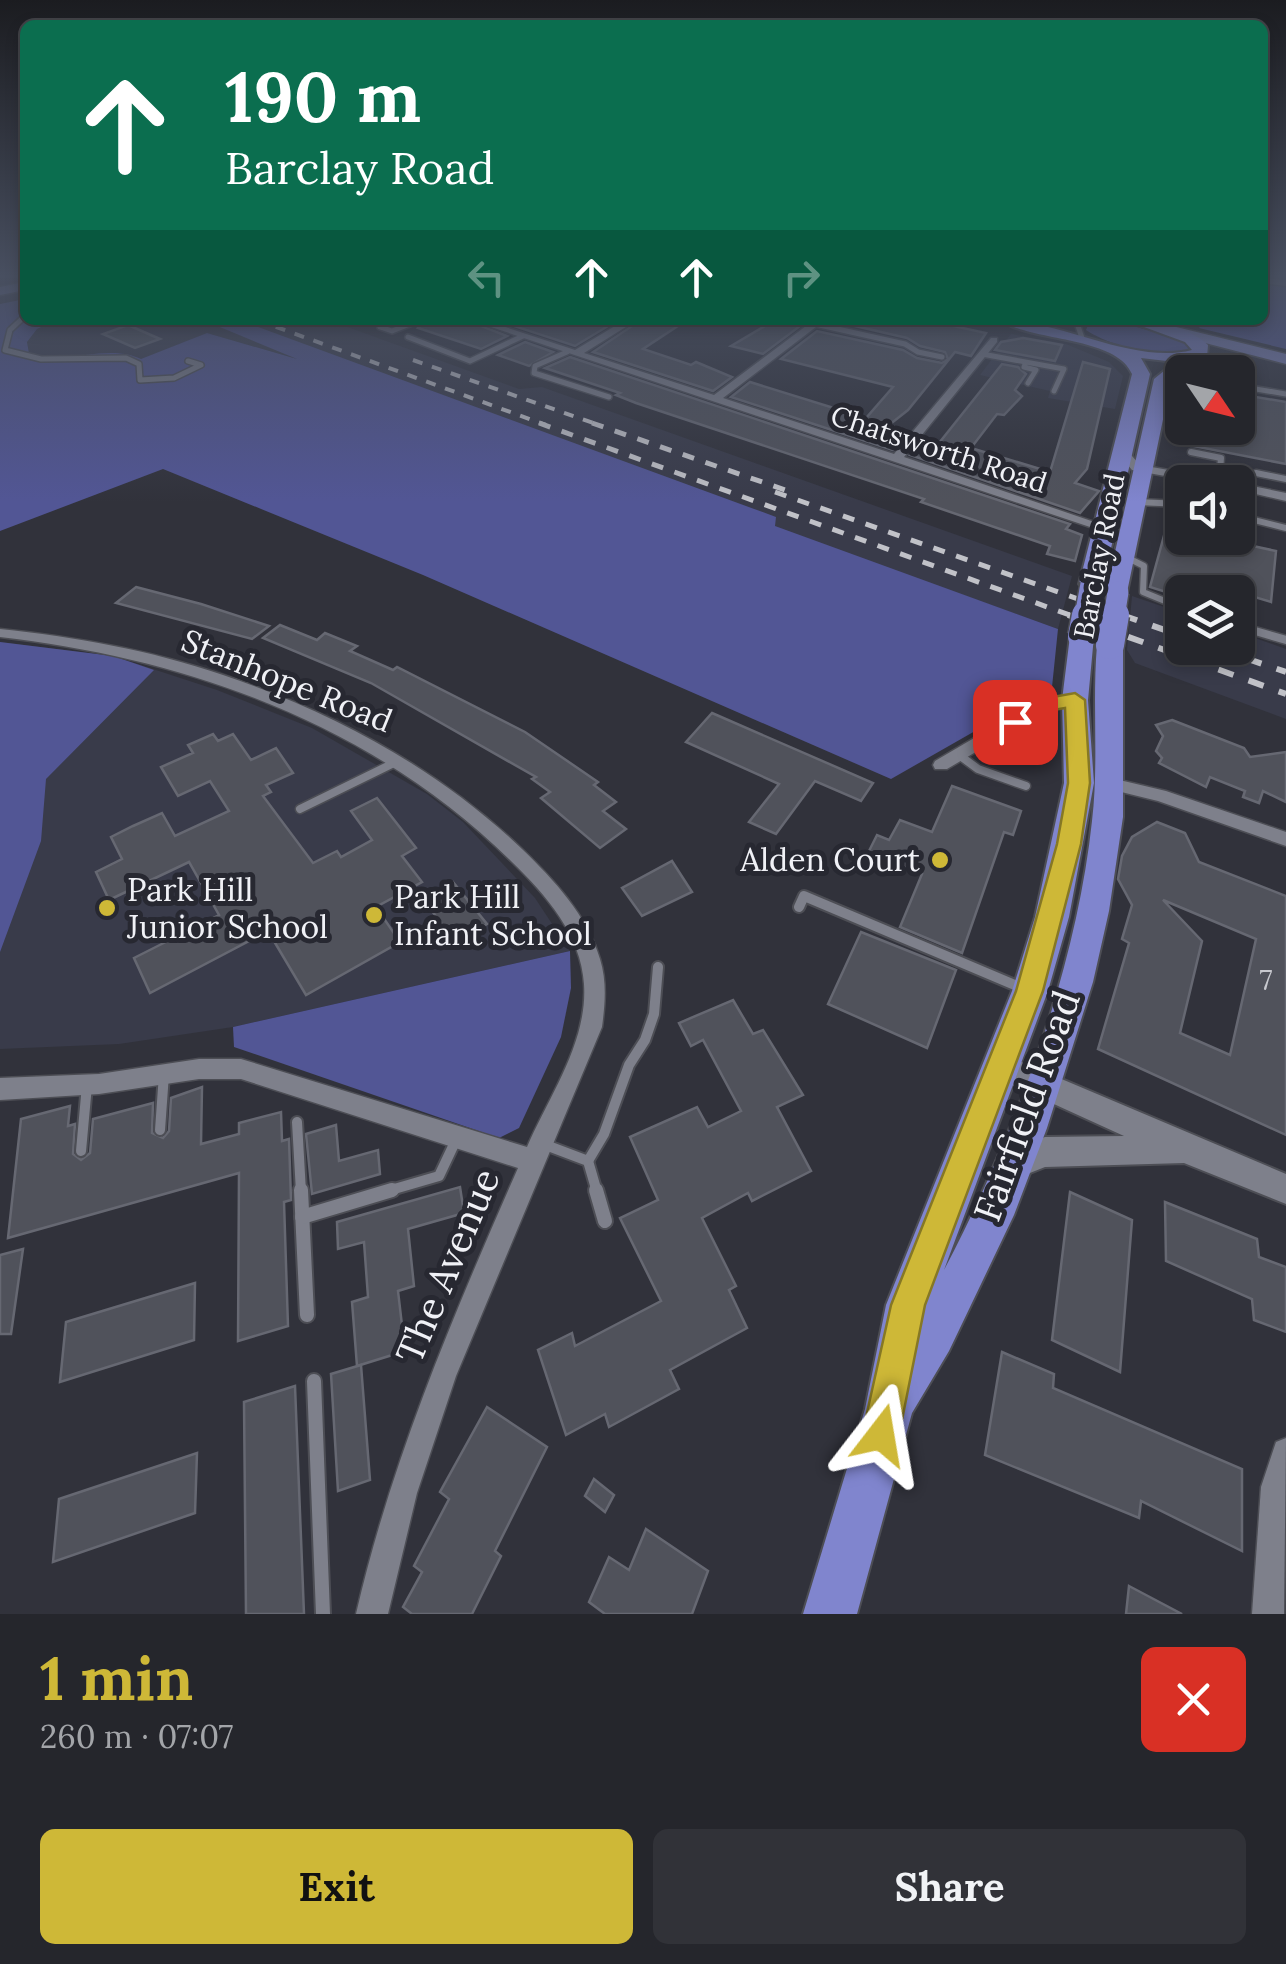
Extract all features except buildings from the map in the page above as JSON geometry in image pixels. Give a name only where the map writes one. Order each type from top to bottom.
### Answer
[{"type":"highway","name":"Barclay Road","points":[[1095,784],[1075,700],[1082,636],[1104,520],[1141,371],[1136,363],[1117,351]]},
{"type":"highway","points":[[1128,351],[1165,359]]},
{"type":"highway","name":"Barclay Road","points":[[1095,784],[1118,592],[1131,558],[1137,502],[1165,378]]},
{"type":"highway","name":"Fairfield Road","points":[[830,1614],[889,1409],[908,1305],[1030,991],[1095,784]]},
{"type":"highway","name":"Fairfield Road","points":[[889,1409],[935,1336],[1012,1165],[1042,1086],[1094,903],[1106,840],[1095,784]]},
{"type":"main road","points":[[1259,351],[1286,358]]},
{"type":"main road","points":[[1255,362],[1286,370]]},
{"type":"street","name":"Chatsworth Road","points":[[566,351],[1104,520]]},
{"type":"street","points":[[716,399],[779,351]]},
{"type":"street","points":[[897,458],[984,351]]},
{"type":"street","points":[[1120,449],[1130,464],[1165,473]]},
{"type":"street","points":[[1104,520],[1131,472],[1144,470]]},
{"type":"street","points":[[1255,491],[1286,497]]},
{"type":"street","name":"Stanhope Road","points":[[0,633],[88,643],[154,659],[306,714],[398,760],[457,799],[514,848],[568,914],[589,952]]},
{"type":"street","points":[[942,765],[1043,705],[1075,700]]},
{"type":"street","points":[[1095,784],[1160,795],[1286,839]]},
{"type":"street","name":"The Avenue","points":[[372,1614],[382,1558],[410,1461],[441,1376],[592,1027],[597,984],[589,952]]},
{"type":"street","points":[[1000,1066],[1190,1151],[1286,1188]]},
{"type":"street","points":[[0,1089],[87,1085],[219,1068],[241,1069],[457,1138],[536,1152]]},
{"type":"street","points":[[1012,1165],[1028,1156],[1057,1151],[1190,1151]]},
{"type":"street","points":[[1269,1613],[1276,1487],[1286,1452]]},
{"type":"lane","points":[[8,351],[61,362],[118,354],[138,364],[140,380],[174,378],[201,365],[188,361]]},
{"type":"lane","points":[[445,351],[470,361],[491,351]]},
{"type":"lane","points":[[917,351],[942,357]]},
{"type":"lane","points":[[571,353],[534,366],[533,370],[609,398]]},
{"type":"lane","points":[[982,354],[1064,369],[1054,390]]},
{"type":"lane","points":[[1026,362],[1024,367],[1036,370],[1028,383]]},
{"type":"lane","points":[[1255,389],[1286,394]]},
{"type":"lane","points":[[1190,452],[1221,458],[1220,465]]},
{"type":"lane","points":[[1256,474],[1286,479]]},
{"type":"lane","points":[[1137,502],[1165,503]]},
{"type":"lane","points":[[1255,520],[1286,528]]},
{"type":"lane","points":[[1131,558],[1144,566],[1144,592],[1165,601]]},
{"type":"lane","points":[[1255,631],[1286,640]]},
{"type":"lane","points":[[959,755],[978,769],[1026,786]]},
{"type":"lane","points":[[300,809],[398,760]]},
{"type":"lane","points":[[799,907],[804,896],[1030,991]]},
{"type":"lane","points":[[604,1221],[588,1161],[604,1134],[629,1066],[645,1040],[654,1014],[658,967]]},
{"type":"lane","points":[[160,1130],[164,1074]]},
{"type":"lane","points":[[80,1151],[87,1085]]},
{"type":"lane","points":[[296,1122],[308,1315]]},
{"type":"lane","points":[[302,1216],[439,1176],[457,1138]]},
{"type":"lane","points":[[536,1152],[588,1161]]},
{"type":"lane","points":[[314,1381],[323,1614]]},
{"type":"shaded area","points":[[0,351],[60,357],[115,353],[141,359],[160,351],[270,351],[297,359],[278,351],[324,351],[776,517],[775,526],[1058,629],[1052,687],[891,779],[423,575],[163,469],[0,531]]},
{"type":"shaded area","points":[[162,351],[141,360],[120,353],[52,359],[29,353]]},
{"type":"shaded area","points":[[271,351],[415,351],[519,389],[542,387],[1072,576],[1058,629]]},
{"type":"shaded area","points":[[998,351],[1083,351],[1109,362],[1123,376],[1115,409],[1048,398],[1050,391],[980,375]]},
{"type":"shaded area","points":[[1132,596],[1165,607],[1165,665],[1255,665],[1255,638],[1286,649],[1286,719],[1135,663],[1127,650]]},
{"type":"shaded area","points":[[0,642],[113,656],[217,690],[312,728],[427,794],[463,822],[535,898],[570,951],[233,1027],[119,1044],[0,1049]]},
{"type":"shaded area","points":[[0,642],[113,656],[154,670],[46,779],[41,841],[0,952]]},
{"type":"shaded area","points":[[570,951],[571,988],[561,1037],[519,1128],[499,1138],[234,1047],[233,1027]]},
{"type":"railway","points":[[343,351],[546,425]]},
{"type":"railway","points":[[413,360],[599,425]]},
{"type":"railway","points":[[539,423],[1075,617]]},
{"type":"railway","points":[[592,423],[791,492]]},
{"type":"railway","points":[[775,492],[1129,617]]},
{"type":"railway","points":[[1068,615],[1286,694]]},
{"type":"railway","points":[[1122,615],[1165,630]]},
{"type":"railway","points":[[1255,661],[1286,672]]},
{"type":"place","name":"Alden Court","points":[[940,860]]},
{"type":"place","name":"Park Hill Junior School","points":[[107,908]]},
{"type":"place","name":"Park Hill Infant School","points":[[374,915]]},
{"type":"route","points":[[881,1435],[908,1305],[1030,991],[1069,844],[1079,783],[1075,700],[1043,705],[1015,722]]}]
